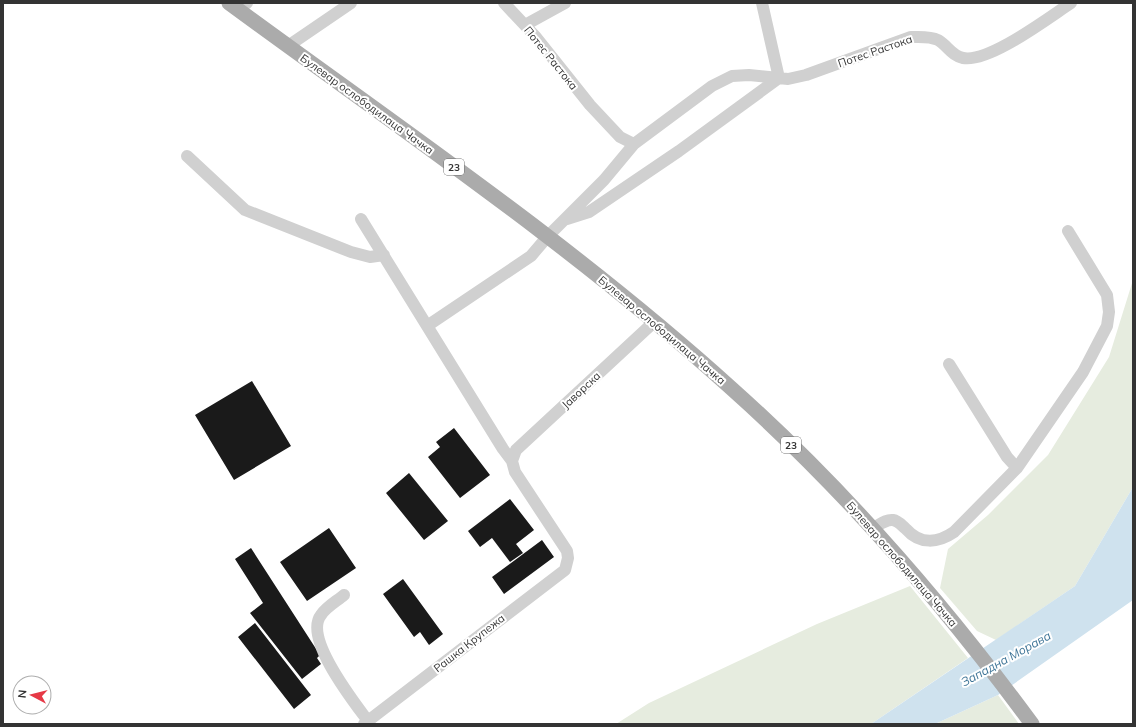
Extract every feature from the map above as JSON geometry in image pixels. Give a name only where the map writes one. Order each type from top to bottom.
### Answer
[{"type":"main road","name":"Булевар ослободилаца Чачка","points":[[238,5],[288,46],[548,236],[654,322],[754,408],[873,528],[974,649],[1032,724]]},
{"type":"street","points":[[288,46],[350,3]]},
{"type":"street","name":"Потес Растока","points":[[504,3],[525,25],[590,105],[620,137],[634,144]]},
{"type":"street","points":[[525,25],[565,3]]},
{"type":"street","points":[[762,3],[779,78]]},
{"type":"street","name":"Потес Растока","points":[[548,236],[604,180],[634,144],[712,86],[732,76],[749,75],[788,79],[806,75],[911,37],[925,36],[938,40],[951,52],[962,58],[977,57],[1000,48],[1071,3]]},
{"type":"street","name":"Потес Растока","points":[[566,219],[589,212],[679,151],[779,78]]},
{"type":"street","points":[[187,156],[245,210],[351,252],[370,258],[384,256]]},
{"type":"street","points":[[361,219],[503,449],[512,461]]},
{"type":"street","points":[[873,528],[885,522],[894,520],[900,523],[912,535],[924,540],[931,542],[943,539],[959,527],[1018,468],[1083,372],[1106,326],[1109,312],[1107,295],[1068,231]]},
{"type":"street","points":[[427,326],[531,256],[548,236]]},
{"type":"street","name":"Јаворска","points":[[512,461],[516,450],[654,322]]},
{"type":"street","points":[[949,364],[1007,457],[1018,468]]},
{"type":"street","name":"Рашка Крупежа","points":[[366,722],[565,570],[568,558],[567,551],[515,472],[512,461]]},
{"type":"street","points":[[344,595],[320,616],[317,630],[324,653],[366,722]]},
{"type":"shaded area","points":[[1133,280],[1133,487],[1075,586],[996,640],[977,631],[940,588],[948,549],[988,515],[1048,455],[1109,357]]},
{"type":"shaded area","points":[[910,586],[968,658],[871,724],[616,724],[649,703],[817,624]]},
{"type":"shaded area","points":[[998,695],[1019,724],[935,724]]},
{"type":"water","name":"Западна Морава","points":[[1133,487],[1133,600],[998,695],[935,724],[871,724],[1075,586]]},
{"type":"building","points":[[252,381],[291,446],[234,480],[195,415]]},
{"type":"building","points":[[454,428],[490,475],[460,498],[428,457],[440,447],[436,442]]},
{"type":"building","points":[[409,473],[448,521],[424,540],[386,493]]},
{"type":"building","points":[[510,499],[534,530],[516,544],[523,553],[510,562],[492,538],[480,547],[468,531]]},
{"type":"building","points":[[329,528],[356,568],[307,601],[280,562]]},
{"type":"building","points":[[542,540],[554,557],[504,594],[492,577]]},
{"type":"building","points":[[251,548],[320,655],[317,658],[321,664],[302,679],[250,613],[263,603],[235,559]]},
{"type":"building","points":[[403,579],[443,634],[429,645],[420,632],[414,637],[383,594]]},
{"type":"building","points":[[255,623],[311,695],[294,709],[238,637]]}]
